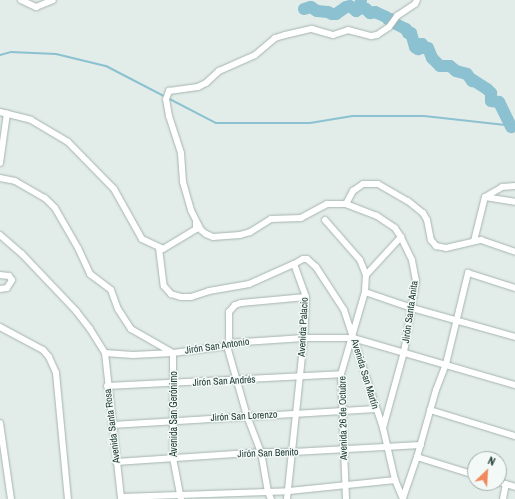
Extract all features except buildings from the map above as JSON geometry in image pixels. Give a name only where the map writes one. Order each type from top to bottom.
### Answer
[{"type":"street","points":[[21,0],[36,7],[52,0]]},
{"type":"street","points":[[417,0],[415,4],[397,16],[389,27],[377,35],[371,36],[348,30],[333,35],[312,29],[301,30],[275,38],[255,55],[219,71],[206,83],[198,87],[169,92],[166,99],[169,116],[181,153],[183,182],[191,210],[196,221],[206,234],[213,237],[234,236],[250,232],[271,219],[301,218],[327,204],[346,204],[353,191],[363,184],[378,184],[423,213],[427,220],[431,240],[436,246],[446,248],[481,240],[515,252]]},
{"type":"street","points":[[0,112],[7,112],[31,120],[49,133],[68,142],[114,189],[142,239],[164,249],[196,229],[196,221]]},
{"type":"street","points":[[0,163],[7,112]]},
{"type":"street","points":[[0,178],[15,181],[45,198],[55,208],[78,248],[90,274],[111,290],[118,309],[131,329],[173,353]]},
{"type":"street","points":[[474,242],[485,197],[502,187],[515,186]]},
{"type":"street","points":[[485,197],[515,202]]},
{"type":"street","name":"Jirón Santa Anita","points":[[346,204],[377,216],[395,228],[412,260],[416,281],[404,352],[383,428]]},
{"type":"street","points":[[325,220],[360,260],[366,275],[401,237]]},
{"type":"street","points":[[0,236],[22,254],[80,315],[105,353]]},
{"type":"street","points":[[159,248],[164,286],[171,294],[182,297],[191,297],[208,291],[249,284],[303,259],[307,259],[316,266],[344,310],[353,338]]},
{"type":"street","name":"Avenida Palacio","points":[[287,499],[304,338],[306,297],[294,264]]},
{"type":"street","points":[[403,499],[421,445],[430,410],[446,364],[458,321],[468,273],[515,288]]},
{"type":"street","points":[[0,275],[9,276],[12,280],[7,288],[0,289]]},
{"type":"street","name":"Avenida San Martín","points":[[366,275],[365,292],[353,338],[383,428],[395,480],[403,499]]},
{"type":"street","points":[[365,292],[412,308],[515,337]]},
{"type":"street","points":[[271,499],[268,492],[262,452],[247,416],[236,380],[228,344],[229,312],[235,305],[241,303],[306,297]]},
{"type":"street","points":[[0,327],[44,350],[50,357],[56,373],[68,499]]},
{"type":"street","name":"Jirón San Antonio","points":[[105,353],[133,355],[173,353],[228,344],[304,338],[353,338],[515,385]]},
{"type":"street","name":"Avenida 26 de Octubre","points":[[346,499],[344,487],[341,374],[353,338]]},
{"type":"street","name":"Avenida Santa Rosa","points":[[105,353],[107,386],[121,498]]},
{"type":"street","name":"Avenida San Gerónimo","points":[[173,353],[173,458],[181,497]]},
{"type":"street","name":"Jirón San Andrés","points":[[107,386],[341,374]]},
{"type":"street","name":"Jirón San Lorenzo","points":[[112,424],[376,409]]},
{"type":"street","points":[[430,410],[515,436]]},
{"type":"street","points":[[0,423],[11,499]]},
{"type":"street","name":"Jirón San Benito","points":[[116,462],[262,452],[293,452],[421,445]]},
{"type":"street","points":[[417,457],[467,472]]},
{"type":"street","points":[[121,498],[181,497],[288,491],[344,487],[395,480]]},
{"type":"waterway","points":[[361,0],[360,8],[366,9],[370,13],[375,12],[386,17],[392,22],[406,29],[408,33],[411,33],[415,47],[418,49],[419,44],[422,44],[423,48],[428,48],[432,58],[440,66],[450,66],[456,71],[467,74],[472,81],[473,80],[487,89],[491,93],[491,101],[499,102],[511,127]]},
{"type":"waterway","points":[[304,9],[311,7],[317,11],[336,14],[346,7],[350,6],[356,11],[360,8]]},
{"type":"waterway","points":[[0,55],[11,52],[56,54],[106,66],[216,123],[310,123],[352,116],[424,116],[515,126]]}]
